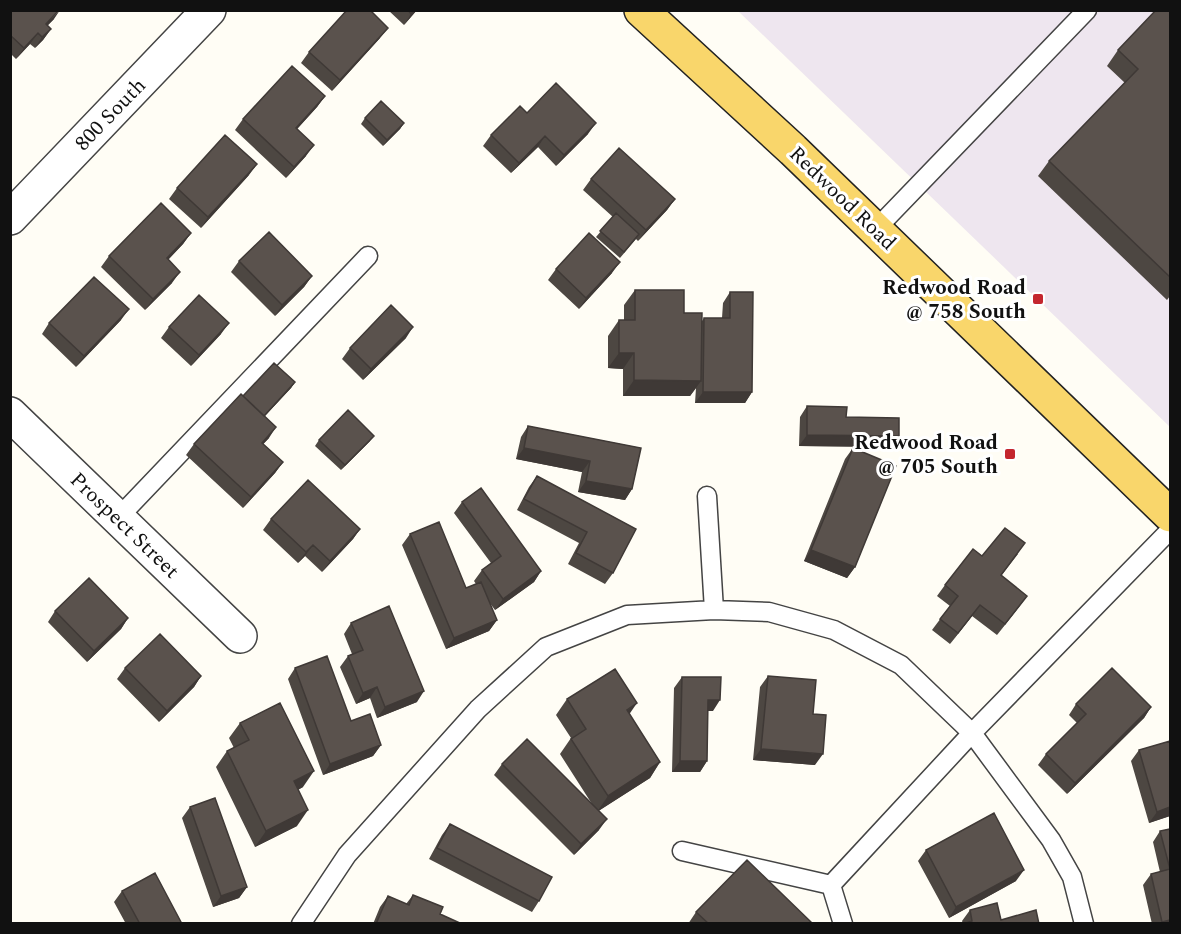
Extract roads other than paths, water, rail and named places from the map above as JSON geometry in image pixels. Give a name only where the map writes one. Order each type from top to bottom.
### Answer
[{"type":"main road","name":"Redwood Road","points":[[644,12],[793,150],[1170,515]]},
{"type":"street","name":"800 South","points":[[10,218],[209,10]]},
{"type":"street","name":"Prospect Street","points":[[10,414],[240,636]]},
{"type":"lane","points":[[875,230],[1087,10]]},
{"type":"lane","points":[[118,518],[368,256]]},
{"type":"lane","points":[[707,496],[714,610]]},
{"type":"lane","points":[[831,885],[972,733],[1170,530]]},
{"type":"lane","points":[[301,924],[347,855],[478,709],[546,647],[627,615],[714,610],[769,612],[834,630],[901,665],[972,733],[1051,840],[1072,877],[1084,924]]},
{"type":"lane","points":[[682,851],[831,885]]},
{"type":"lane","points":[[831,885],[843,924]]},
{"type":"place","name":"Redwood Road @ 758 South","points":[[1038,299]]},
{"type":"place","name":"Redwood Road @ 705 South","points":[[1010,454]]}]
